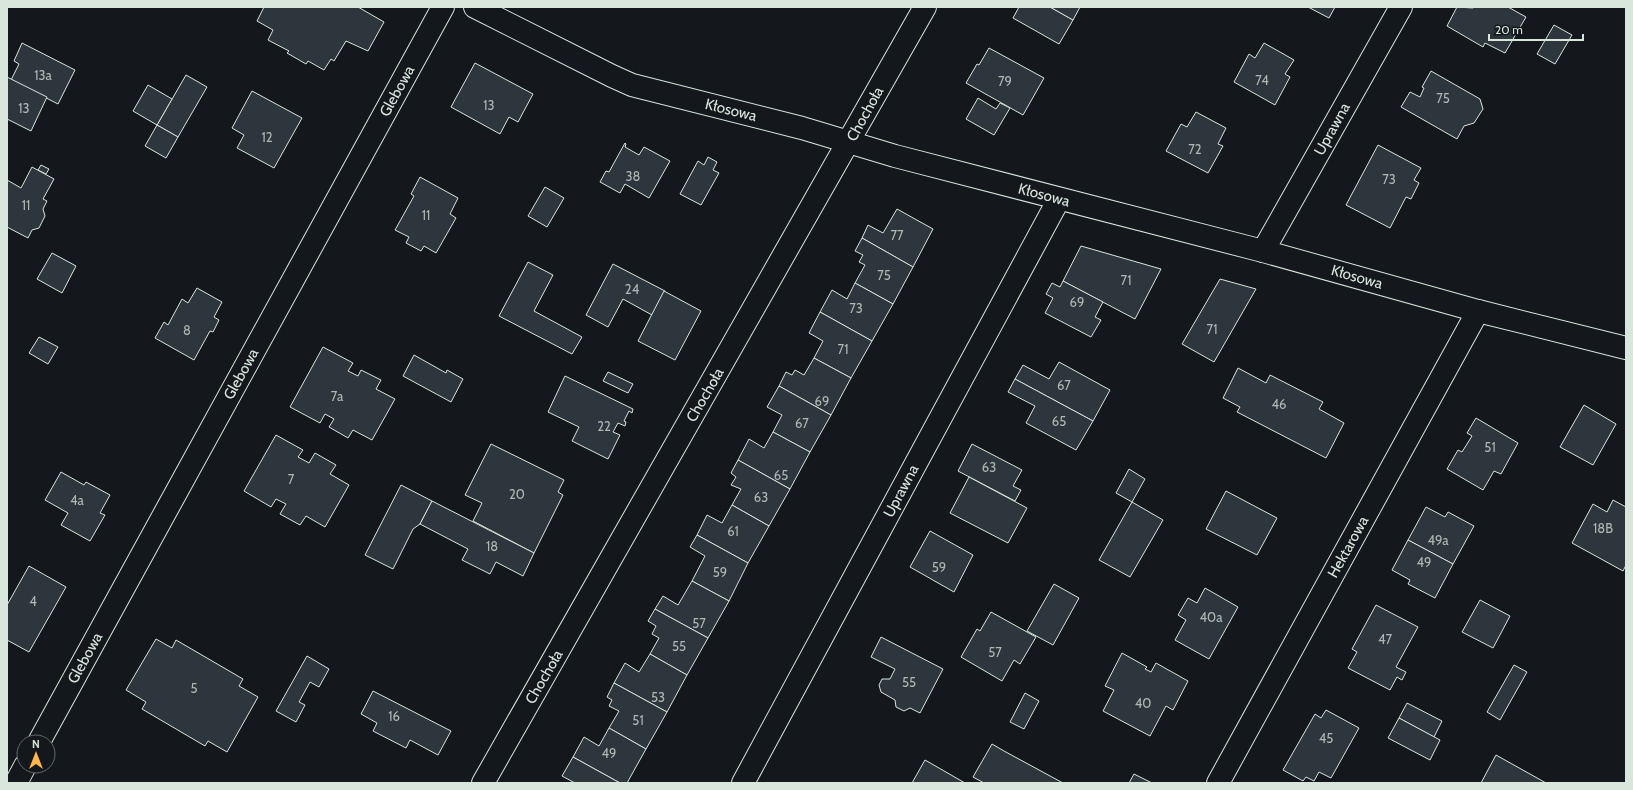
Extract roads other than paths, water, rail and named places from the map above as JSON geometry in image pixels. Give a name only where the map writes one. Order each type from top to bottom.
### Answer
[{"type":"street","name":"Glebowa","points":[[43,734],[443,7]]},
{"type":"street","name":"Kłosowa","points":[[475,7],[632,85],[802,128],[895,156],[1263,251],[1478,311],[1626,348]]},
{"type":"street","name":"Chochoła","points":[[483,783],[925,7]]},
{"type":"street","name":"Uprawna","points":[[1263,251],[1401,7]]},
{"type":"street","name":"Uprawna","points":[[743,783],[1059,199]]},
{"type":"street","name":"Hektarowa","points":[[1218,783],[1478,311]]},
{"type":"street","points":[[16,783],[21,774]]}]
